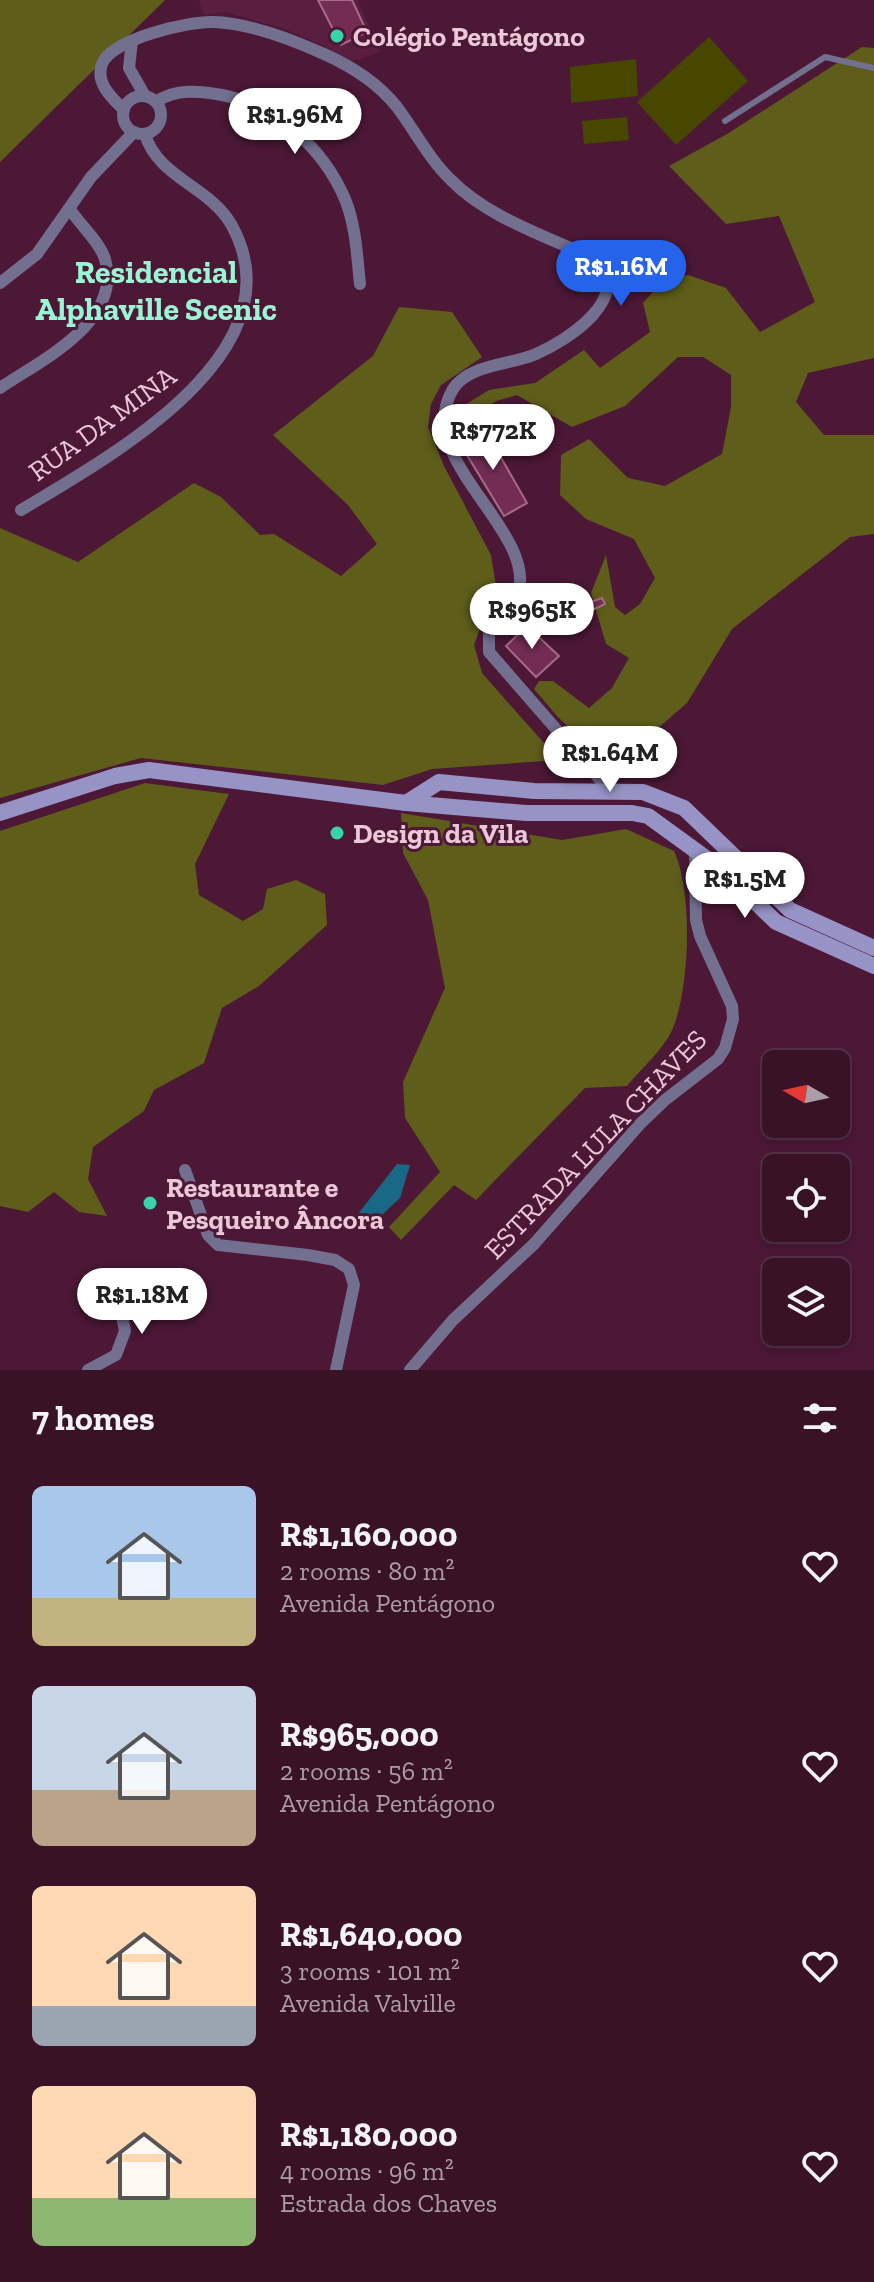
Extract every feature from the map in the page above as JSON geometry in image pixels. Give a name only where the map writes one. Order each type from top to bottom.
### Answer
[{"type":"main road","points":[[0,813],[115,776],[149,770],[406,803],[526,813],[654,815],[660,808],[657,796]]},
{"type":"main road","points":[[406,803],[439,782],[559,791],[637,790],[657,796],[684,808],[790,910],[874,948]]},
{"type":"main road","points":[[474,809],[472,799],[477,790],[492,787]]},
{"type":"main road","points":[[637,790],[630,799],[640,814],[721,869],[776,922],[874,966]]},
{"type":"street","points":[[124,110],[108,95],[100,73],[103,60],[132,41],[176,26],[212,22],[259,30],[323,54],[363,75],[395,104],[432,160],[470,197],[594,259],[603,267],[608,285],[606,296],[593,316],[537,354],[465,377],[455,386],[446,403],[444,427],[456,457],[510,545],[518,566],[518,594],[489,633],[489,652],[609,790]]},
{"type":"street","points":[[0,283],[37,254],[91,177],[139,133],[156,129],[161,118],[129,68],[132,41]]},
{"type":"street","points":[[139,133],[125,123],[124,110],[132,99],[208,92],[269,112],[319,154],[346,201],[353,224],[360,284]]},
{"type":"street","name":"RUA DA MINA","points":[[21,510],[92,467],[181,399],[218,360],[234,334],[246,304],[246,260],[229,220],[214,204],[160,161],[139,133]]},
{"type":"street","points":[[0,388],[74,337],[93,319],[101,305],[106,289],[104,256],[70,209]]},
{"type":"street","name":"ESTRADA LULA CHAVES","points":[[410,1370],[453,1320],[534,1244],[640,1124],[665,1100],[718,1059],[725,1048],[730,1034],[732,1006],[700,936],[695,906],[695,850]]},
{"type":"street","points":[[697,877],[705,869],[721,869]]},
{"type":"street","points":[[185,1170],[208,1235],[218,1245],[308,1255],[335,1260],[349,1269],[354,1285],[336,1370]]},
{"type":"street","points":[[88,1370],[116,1355],[125,1331],[122,1316],[90,1302]]},
{"type":"lane","points":[[725,121],[825,57],[874,68]]},
{"type":"shaded area","points":[[0,0],[165,0],[0,162]]},
{"type":"shaded area","name":"Colégio Pentágono","points":[[199,0],[358,0],[380,52],[350,62],[322,45],[282,28],[225,12],[204,15]]},
{"type":"shaded area","points":[[709,37],[748,81],[676,145],[637,102]]},
{"type":"shaded area","points":[[862,47],[874,48],[874,358],[808,373],[796,402],[824,435],[874,435],[874,534],[850,537],[732,629],[687,703],[635,748],[619,777],[534,689],[539,681],[553,681],[589,708],[612,688],[629,658],[606,644],[591,593],[606,555],[615,607],[625,615],[640,604],[655,578],[634,539],[586,519],[560,495],[561,455],[589,439],[628,478],[665,486],[722,454],[731,407],[731,375],[703,357],[678,357],[625,406],[572,427],[517,395],[496,401],[464,424],[455,411],[489,390],[535,383],[584,350],[600,368],[650,332],[643,303],[662,282],[688,275],[726,288],[760,332],[815,302],[779,216],[726,224],[669,166],[727,134]]},
{"type":"shaded area","points":[[636,59],[638,96],[571,103],[570,67]]},
{"type":"shaded area","points":[[627,117],[629,140],[584,144],[582,121]]},
{"type":"shaded area","points":[[399,307],[452,312],[482,357],[441,385],[431,404],[428,427],[444,466],[491,555],[496,586],[474,645],[482,673],[559,760],[432,769],[383,785],[141,758],[0,798],[0,528],[78,562],[194,483],[221,497],[260,535],[274,534],[341,576],[377,544],[348,505],[273,435],[373,356]]},
{"type":"shaded area","points":[[145,783],[229,794],[195,864],[199,895],[243,921],[263,909],[267,889],[296,880],[325,894],[327,925],[259,986],[222,1008],[204,1063],[154,1090],[144,1111],[93,1147],[88,1179],[107,1216],[79,1212],[54,1192],[28,1212],[0,1206],[0,831]]},
{"type":"shaded area","points":[[401,813],[562,840],[626,829],[674,851],[684,890],[687,939],[683,988],[673,1028],[659,1051],[627,1086],[585,1088],[476,1200],[454,1185],[401,1240],[389,1227],[440,1172],[405,1118],[403,1082],[445,988],[428,900],[403,853]]},
{"type":"water","points":[[397,1164],[410,1165],[400,1198],[370,1226],[358,1214]]},
{"type":"building","name":"Colégio Pentágono","points":[[318,0],[352,0],[367,32],[341,45]]},
{"type":"building","points":[[484,428],[527,503],[504,516],[459,442]]},
{"type":"building","points":[[602,598],[605,604],[563,624],[558,614]]},
{"type":"building","points":[[527,626],[559,656],[536,677],[506,646]]},
{"type":"place","name":"Colégio Pentágono","points":[[337,36]]},
{"type":"place","name":"Design da Vila","points":[[337,833]]},
{"type":"place","name":"Restaurante e Pesqueiro Âncora","points":[[150,1203]]},
{"type":"district","name":"Residencial Alphaville Scenic","points":[[156,290]]}]
